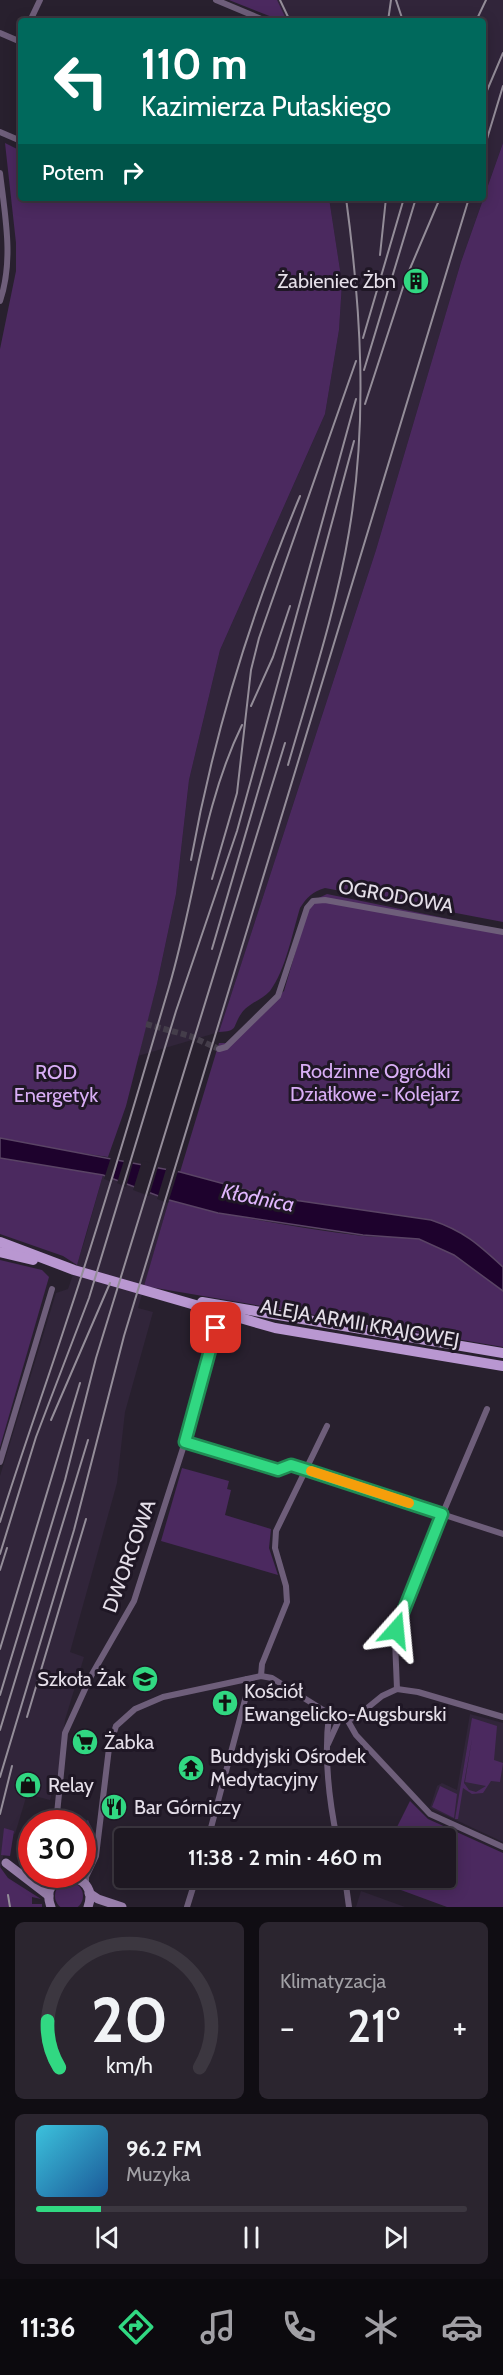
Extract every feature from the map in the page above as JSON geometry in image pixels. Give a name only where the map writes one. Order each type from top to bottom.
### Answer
[{"type":"main road","name":"ALEJA ARMII KRAJOWEJ","points":[[0,1242],[74,1270]]},
{"type":"main road","name":"ALEJA ARMII KRAJOWEJ","points":[[0,1252],[74,1270],[275,1328],[503,1366]]},
{"type":"main road","name":"ALEJA ARMII KRAJOWEJ","points":[[142,1291],[503,1353]]},
{"type":"main road","points":[[3,1862],[18,1868]]},
{"type":"main road","points":[[3,1862],[49,1896]]},
{"type":"main road","points":[[51,1907],[49,1896],[54,1888]]},
{"type":"main road","points":[[86,1888],[98,1899],[122,1907]]},
{"type":"main road","points":[[88,1890],[88,1907]]},
{"type":"street","points":[[31,18],[40,0]]},
{"type":"street","points":[[216,0],[259,18]]},
{"type":"street","points":[[0,33],[18,40]]},
{"type":"street","points":[[0,132],[18,140]]},
{"type":"street","points":[[0,173],[8,253],[7,282],[0,301]]},
{"type":"street","name":"OGRODOWA","points":[[222,1048],[278,996],[307,908],[314,902],[325,900],[503,932]]},
{"type":"street","points":[[0,1462],[52,1289]]},
{"type":"street","name":"DWORCOWA","points":[[57,1810],[64,1733],[91,1676],[134,1601],[185,1442],[216,1328]]},
{"type":"street","points":[[397,1689],[395,1640],[397,1623],[486,1410]]},
{"type":"street","points":[[261,1676],[262,1664],[287,1602],[286,1586],[275,1548],[276,1532],[327,1426]]},
{"type":"street","points":[[185,1442],[278,1470],[291,1465],[503,1534]]},
{"type":"street","points":[[88,1890],[87,1877],[96,1856],[109,1748],[116,1726],[135,1709],[163,1697],[261,1676],[272,1678],[339,1720],[348,1721],[397,1689],[418,1692],[503,1717]]},
{"type":"street","points":[[211,1828],[246,1696],[247,1679]]},
{"type":"street","points":[[329,1715],[327,1745],[336,1828]]},
{"type":"street","points":[[327,1745],[339,1720]]},
{"type":"street","points":[[348,1721],[356,1735],[430,1814],[503,1847]]},
{"type":"street","points":[[187,1907],[193,1888]]},
{"type":"street","points":[[346,1888],[349,1907]]},
{"type":"shaded area","points":[[266,0],[503,0],[503,143],[486,191],[486,18],[274,18]]},
{"type":"shaded area","points":[[329,201],[483,201],[461,262],[376,550],[219,1032],[138,1056],[157,984],[176,894],[189,780],[220,650],[325,414],[339,330],[342,283]]},
{"type":"shaded area","points":[[103,1175],[169,1200],[138,1308],[153,1312],[125,1412],[117,1483],[70,1652],[84,1657],[65,1720],[60,1766],[50,1800],[27,1794],[22,1810],[18,1810],[15,1834],[8,1832],[0,1872],[0,1476],[56,1293],[68,1289]]},
{"type":"shaded area","points":[[470,1714],[503,1723],[503,1842],[430,1808],[437,1786],[442,1783],[457,1790]]},
{"type":"shaded area","points":[[361,1891],[405,1907],[356,1907]]},
{"type":"green space","points":[[229,0],[277,0],[286,18],[272,17]]},
{"type":"green space","name":"ROD Energetyk","points":[[5,143],[18,150],[18,201],[329,201],[342,283],[339,330],[325,414],[220,650],[189,780],[176,894],[157,984],[126,1106],[108,1157],[0,1141],[0,349],[16,271],[16,243]]},
{"type":"green space","points":[[503,143],[503,922],[325,888],[310,895],[300,908],[284,962],[270,991],[244,1011],[234,1028],[219,1032],[376,550],[461,262],[483,201],[486,201],[486,191]]},
{"type":"green space","name":"Rodzinne Ogródki Działkowe - Kolejarz","points":[[327,894],[503,930],[503,1267],[470,1239],[431,1220],[273,1197],[180,1172],[219,1043],[227,1043],[284,991],[310,902]]},
{"type":"green space","points":[[0,1158],[103,1175],[77,1265],[63,1256],[0,1234]]},
{"type":"green space","points":[[169,1200],[290,1226],[363,1236],[412,1238],[438,1245],[457,1256],[503,1291],[503,1347],[375,1325],[368,1313],[358,1311],[344,1320],[144,1286]]},
{"type":"green space","points":[[0,1260],[42,1270],[49,1277],[0,1447]]},
{"type":"green space","points":[[182,1468],[229,1481],[227,1489],[231,1490],[225,1515],[271,1529],[269,1548],[278,1575],[161,1541]]},
{"type":"green space","points":[[472,1718],[497,1726],[494,1760],[503,1763],[500,1782],[491,1781],[483,1793],[472,1794],[463,1788],[458,1819],[455,1819]],"holes":[[[472,1739],[465,1782],[486,1786],[476,1792],[469,1790],[464,1783]]]},
{"type":"green space","points":[[440,1786],[457,1794],[454,1818],[432,1807]]},
{"type":"green space","points":[[410,1801],[428,1819],[448,1828],[396,1828]]},
{"type":"green space","points":[[4,1828],[14,1831],[10,1856],[1,1855]]},
{"type":"green space","points":[[456,1832],[503,1853],[503,1907],[447,1907],[395,1888],[456,1888]]},
{"type":"green space","points":[[0,1867],[8,1878],[18,1884],[18,1888],[24,1888],[41,1899],[32,1897],[32,1904],[42,1904],[42,1907],[0,1907]]},
{"type":"green space","points":[[58,1888],[80,1888],[83,1896],[79,1906],[59,1906],[55,1896]]},
{"type":"water","name":"Kłodnica","points":[[0,1138],[180,1172],[273,1197],[431,1220],[470,1239],[503,1267],[503,1291],[454,1255],[419,1239],[363,1235],[218,1213],[169,1200],[103,1175],[0,1158]]},
{"type":"pier","points":[[112,1154],[120,1156],[112,1182],[104,1179]]},
{"type":"pier","points":[[125,1157],[134,1159],[126,1187],[117,1183]]},
{"type":"pier","points":[[142,1161],[159,1164],[149,1196],[133,1190]]},
{"type":"pier","points":[[167,1166],[179,1168],[168,1203],[157,1199]]},
{"type":"tunnel","points":[[146,1024],[190,1036],[219,1049]]},
{"type":"railway","points":[[280,0],[289,18]]},
{"type":"railway","points":[[388,18],[391,0]]},
{"type":"railway","points":[[396,0],[402,18]]},
{"type":"railway","points":[[477,18],[486,0]]},
{"type":"railway","points":[[486,93],[503,53]]},
{"type":"railway","points":[[486,142],[503,86]]},
{"type":"railway","points":[[288,765],[337,591],[344,562],[355,490],[359,449],[359,323],[346,201]]},
{"type":"railway","points":[[380,255],[386,201]]},
{"type":"railway","points":[[363,338],[403,201]]},
{"type":"railway","points":[[364,370],[415,201]]},
{"type":"railway","points":[[365,404],[406,278],[439,201]]},
{"type":"railway","points":[[0,1777],[74,1530],[124,1336],[468,201]]},
{"type":"railway","points":[[212,879],[237,793],[251,670],[259,638],[356,361]]},
{"type":"railway","points":[[0,1554],[36,1437],[89,1298],[176,1011],[237,831],[356,399]]},
{"type":"railway","points":[[212,949],[275,733],[354,441]]},
{"type":"railway","points":[[191,860],[211,766],[235,675],[265,586],[300,496]]},
{"type":"railway","points":[[251,706],[273,657],[290,606]]},
{"type":"railway","points":[[0,1522],[81,1279],[119,1154],[178,954],[217,788],[242,725]]},
{"type":"railway","points":[[0,1695],[65,1480],[96,1358],[285,743]]},
{"type":"railway","points":[[51,1420],[110,1283]]},
{"type":"railway","points":[[0,1649],[80,1383]]},
{"type":"railway","points":[[0,1730],[88,1440]]},
{"type":"railway","points":[[27,1717],[86,1519]]},
{"type":"railway","points":[[0,1570],[7,1548]]},
{"type":"railway","points":[[0,1814],[12,1766]]},
{"type":"railway","points":[[8,1895],[10,1907]]},
{"type":"slow traffic","points":[[311,1471],[409,1503]]},
{"type":"place","name":"Żabieniec Żbn","points":[[416,281]]},
{"type":"place","name":"Szkoła Żak","points":[[145,1679]]},
{"type":"place","name":"Kościół Ewangelicko-Augsburski","points":[[225,1703]]},
{"type":"place","name":"Żabka","points":[[85,1742]]},
{"type":"place","name":"Buddyjski Ośrodek Medytacyjny","points":[[191,1768]]},
{"type":"place","name":"Relay","points":[[28,1785]]},
{"type":"place","name":"Bar Górniczy","points":[[114,1807]]},
{"type":"route","points":[[216,1328],[185,1442],[278,1470],[291,1465],[442,1514],[403,1605],[396,1630]]}]
